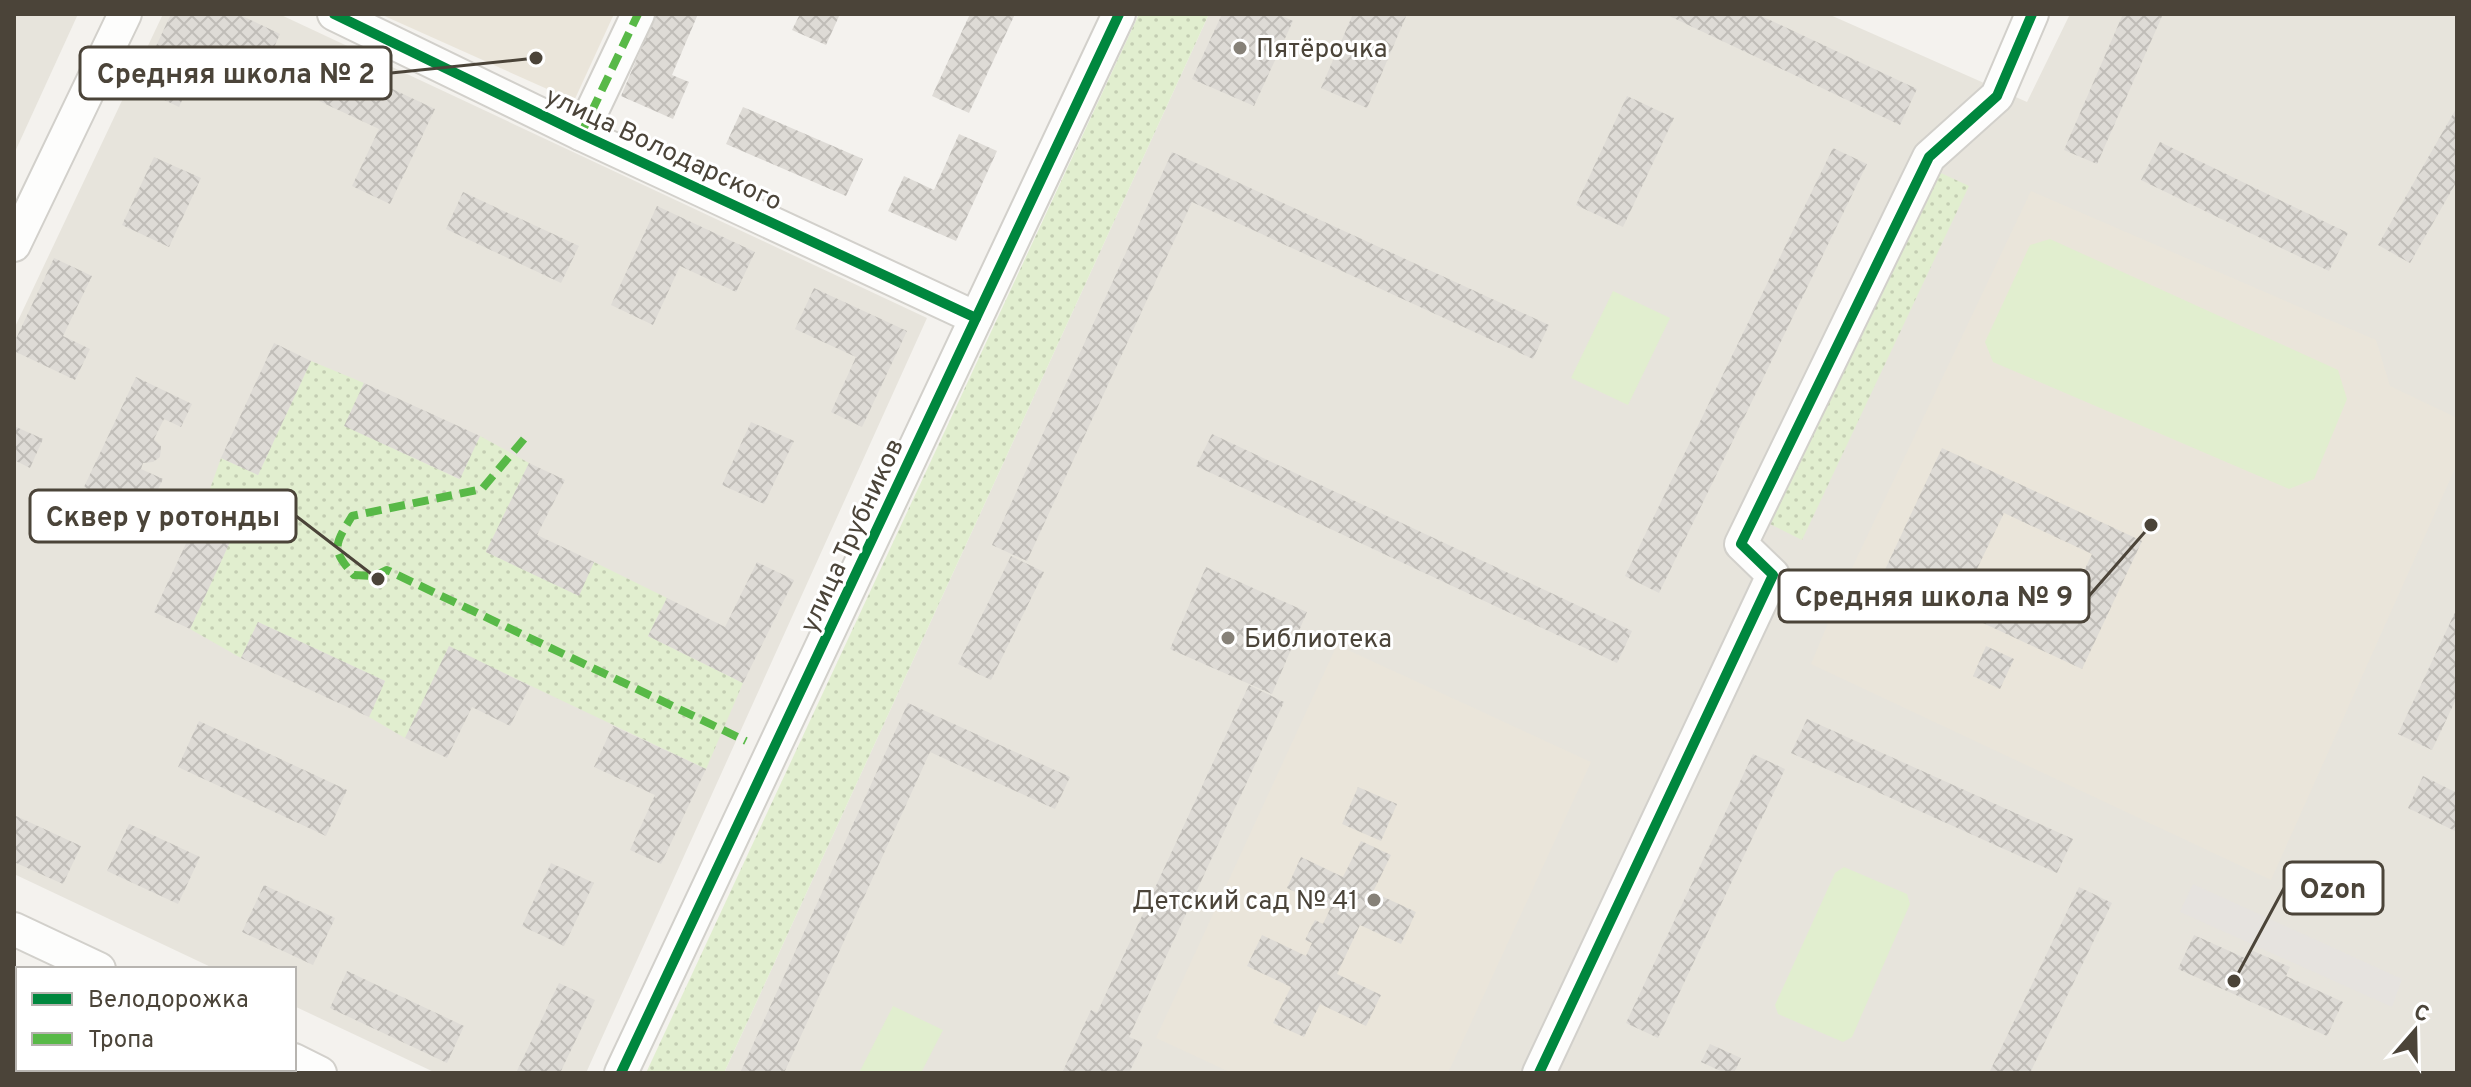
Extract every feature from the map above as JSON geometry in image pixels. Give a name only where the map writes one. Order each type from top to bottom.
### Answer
[{"type":"street","points":[[14,245],[125,14]]},
{"type":"street","name":"улица Володарского","points":[[334,14],[581,134],[976,318]]},
{"type":"street","points":[[581,134],[638,14]]},
{"type":"street","name":"улица Трубников","points":[[621,1073],[1119,14]]},
{"type":"street","points":[[1539,1073],[1773,575],[1741,544],[1929,157],[1997,96],[2032,14]]},
{"type":"street","points":[[18,941],[93,967]]},
{"type":"street","points":[[296,1061],[320,1073]]},
{"type":"shaded area","points":[[14,14],[78,14],[14,154]]},
{"type":"shaded area","points":[[163,14],[279,14],[927,318],[586,1073],[436,1073],[296,1007],[296,967],[211,967],[14,874],[14,329]]},
{"type":"shaded area","points":[[380,14],[614,14],[574,101]]},
{"type":"shaded area","points":[[1209,14],[1828,14],[2027,102],[2070,14],[2457,14],[2457,1073],[724,1073]]},
{"type":"shaded area","points":[[2031,191],[2376,340],[2390,386],[2457,418],[2457,464],[2271,880],[1811,664],[1843,587]]},
{"type":"shaded area","name":"Детский сад № 41","points":[[1337,645],[1591,762],[1448,1073],[1232,1073],[1156,1038]]},
{"type":"shaded area","points":[[2193,884],[2402,979],[2392,1007],[2180,912]]},
{"type":"shaded area","points":[[16,1032],[16,1071],[224,1073],[14,1073]]},
{"type":"green space","points":[[1139,14],[1209,14],[724,1073],[646,1073]]},
{"type":"green space","points":[[1930,168],[1969,186],[1802,540],[1766,522]]},
{"type":"green space","points":[[2050,239],[2338,370],[2347,399],[2314,479],[2289,489],[1993,362],[1985,342],[2030,245]]},
{"type":"green space","points":[[1613,291],[1670,318],[1628,405],[1571,378]]},
{"type":"green space","points":[[311,361],[364,383],[345,426],[459,479],[480,436],[529,463],[486,552],[578,595],[594,562],[667,598],[648,636],[743,683],[706,769],[449,647],[405,738],[369,717],[385,681],[258,622],[241,658],[190,629],[240,520],[205,503],[221,458],[258,475]]},
{"type":"green space","points":[[1844,867],[1907,894],[1910,904],[1852,1037],[1843,1042],[1778,1014],[1775,1005],[1835,873]]},
{"type":"green space","points":[[893,1006],[943,1030],[921,1073],[859,1073]]},
{"type":"building","points":[[171,14],[238,14],[280,34],[262,74],[206,48],[179,107],[137,87]]},
{"type":"building","points":[[656,14],[698,14],[672,75],[689,82],[673,119],[621,96]]},
{"type":"building","points":[[800,14],[840,14],[826,45],[792,30]]},
{"type":"building","points":[[970,14],[1015,14],[969,113],[932,96]]},
{"type":"building","points":[[1222,14],[1278,14],[1293,21],[1254,106],[1192,79]]},
{"type":"building","points":[[1353,14],[1407,14],[1367,108],[1321,88]]},
{"type":"building","points":[[1665,14],[1757,14],[1917,89],[1900,125]]},
{"type":"building","points":[[2123,14],[2163,14],[2097,164],[2064,150]]},
{"type":"building","points":[[337,63],[435,109],[390,204],[352,186],[379,129],[319,101]]},
{"type":"building","points":[[1627,96],[1674,118],[1623,227],[1576,205]]},
{"type":"building","points":[[743,107],[863,159],[846,196],[726,144]]},
{"type":"building","points":[[2457,107],[2457,181],[2410,263],[2378,245]]},
{"type":"building","points":[[959,134],[997,151],[956,241],[888,211],[904,176],[934,190]]},
{"type":"building","points":[[2160,142],[2348,233],[2329,271],[2141,180]]},
{"type":"building","points":[[1833,148],[1867,164],[1659,593],[1625,576]]},
{"type":"building","points":[[1172,152],[1549,325],[1533,359],[1192,202],[1027,561],[992,545]]},
{"type":"building","points":[[154,157],[201,178],[169,247],[122,225]]},
{"type":"building","points":[[463,192],[579,246],[561,283],[446,229]]},
{"type":"building","points":[[657,206],[755,252],[736,292],[680,266],[653,325],[611,305]]},
{"type":"building","points":[[54,258],[92,276],[63,336],[90,349],[75,380],[14,351],[14,343]]},
{"type":"building","points":[[814,288],[907,331],[862,427],[831,412],[856,357],[795,329]]},
{"type":"building","points":[[274,343],[311,361],[258,475],[221,458]]},
{"type":"building","points":[[136,377],[192,404],[181,427],[164,419],[154,439],[161,446],[160,457],[143,463],[141,469],[163,479],[141,524],[122,515],[126,507],[84,487]]},
{"type":"building","points":[[364,383],[480,436],[460,479],[344,426]]},
{"type":"building","points":[[751,422],[794,441],[764,504],[722,485]]},
{"type":"building","points":[[14,426],[43,439],[30,468],[14,460]]},
{"type":"building","points":[[1212,434],[1632,631],[1617,663],[1196,466]]},
{"type":"building","points":[[1942,448],[2142,541],[2082,669],[1882,576]],"holes":[[[2004,513],[2092,554],[2064,614],[1975,573]]]},
{"type":"building","points":[[529,463],[565,480],[537,535],[594,562],[579,596],[486,552]]},
{"type":"building","points":[[205,503],[240,520],[190,629],[154,612]]},
{"type":"building","points":[[1011,556],[1044,572],[991,680],[958,664]]},
{"type":"building","points":[[757,562],[794,580],[743,683],[648,636],[667,598],[725,627]]},
{"type":"building","points":[[1206,567],[1307,612],[1272,694],[1170,649]]},
{"type":"building","points":[[2457,608],[2457,697],[2432,750],[2398,734]]},
{"type":"building","points":[[258,622],[385,681],[369,717],[241,658]]},
{"type":"building","points":[[449,646],[530,686],[510,726],[472,707],[447,758],[405,738]]},
{"type":"building","points":[[1986,646],[2014,659],[2000,689],[1973,676]]},
{"type":"building","points":[[1249,685],[1284,702],[1129,1037],[1143,1043],[1129,1073],[1062,1073],[1091,1010],[1097,1013]]},
{"type":"building","points":[[908,703],[1070,777],[1055,809],[930,752],[784,1073],[740,1073]]},
{"type":"building","points":[[1807,719],[2073,839],[2057,873],[1791,753]]},
{"type":"building","points":[[199,721],[347,790],[326,836],[178,767]]},
{"type":"building","points":[[613,726],[706,769],[661,864],[630,850],[655,795],[594,767]]},
{"type":"building","points":[[1753,754],[1785,769],[1658,1038],[1626,1023]]},
{"type":"building","points":[[2423,776],[2457,793],[2457,832],[2408,808]]},
{"type":"building","points":[[1358,787],[1397,804],[1381,841],[1342,824]]},
{"type":"building","points":[[14,815],[81,846],[63,884],[14,862]]},
{"type":"building","points":[[129,824],[200,857],[178,904],[107,871]]},
{"type":"building","points":[[1361,841],[1391,855],[1373,892],[1416,912],[1401,944],[1360,925],[1337,974],[1381,995],[1366,1026],[1320,1004],[1304,1037],[1273,1023],[1291,987],[1247,966],[1262,935],[1306,956],[1312,943],[1305,940],[1315,920],[1323,924],[1330,909],[1287,888],[1301,857],[1343,877]]},
{"type":"building","points":[[551,863],[594,883],[564,946],[522,926]]},
{"type":"building","points":[[264,885],[335,918],[313,965],[242,932]]},
{"type":"building","points":[[2079,887],[2112,903],[2030,1073],[1989,1073]]},
{"type":"building","points":[[2194,935],[2247,959],[2251,950],[2290,967],[2286,976],[2343,1002],[2327,1036],[2178,969]]},
{"type":"building","points":[[347,971],[464,1026],[447,1063],[330,1008]]},
{"type":"building","points":[[559,983],[595,1000],[560,1073],[516,1073]]},
{"type":"building","points":[[1710,1044],[1741,1058],[1734,1073],[1725,1073],[1701,1062]]},
{"type":"marked path","points":[[581,134],[638,14]]},
{"type":"marked path","points":[[524,439],[482,489],[352,516],[339,540],[341,559],[354,575],[374,576],[387,570],[746,741]]},
{"type":"cycle path","points":[[334,14],[581,134],[976,318]]},
{"type":"cycle path","points":[[621,1073],[1119,14]]},
{"type":"cycle path","points":[[1539,1073],[1773,575],[1741,544],[1929,157],[1997,96],[2032,14]]},
{"type":"place","name":"Пятёрочка","points":[[1240,48]]},
{"type":"place","name":"Средняя школа № 2","points":[[536,58]]},
{"type":"place","name":"Средняя школа № 9","points":[[2151,525]]},
{"type":"place","name":"Сквер у ротонды","points":[[378,579]]},
{"type":"place","name":"Библиотека","points":[[1228,638]]},
{"type":"place","name":"Детский сад № 41","points":[[1374,900]]},
{"type":"place","name":"Ozon","points":[[2234,981]]}]
